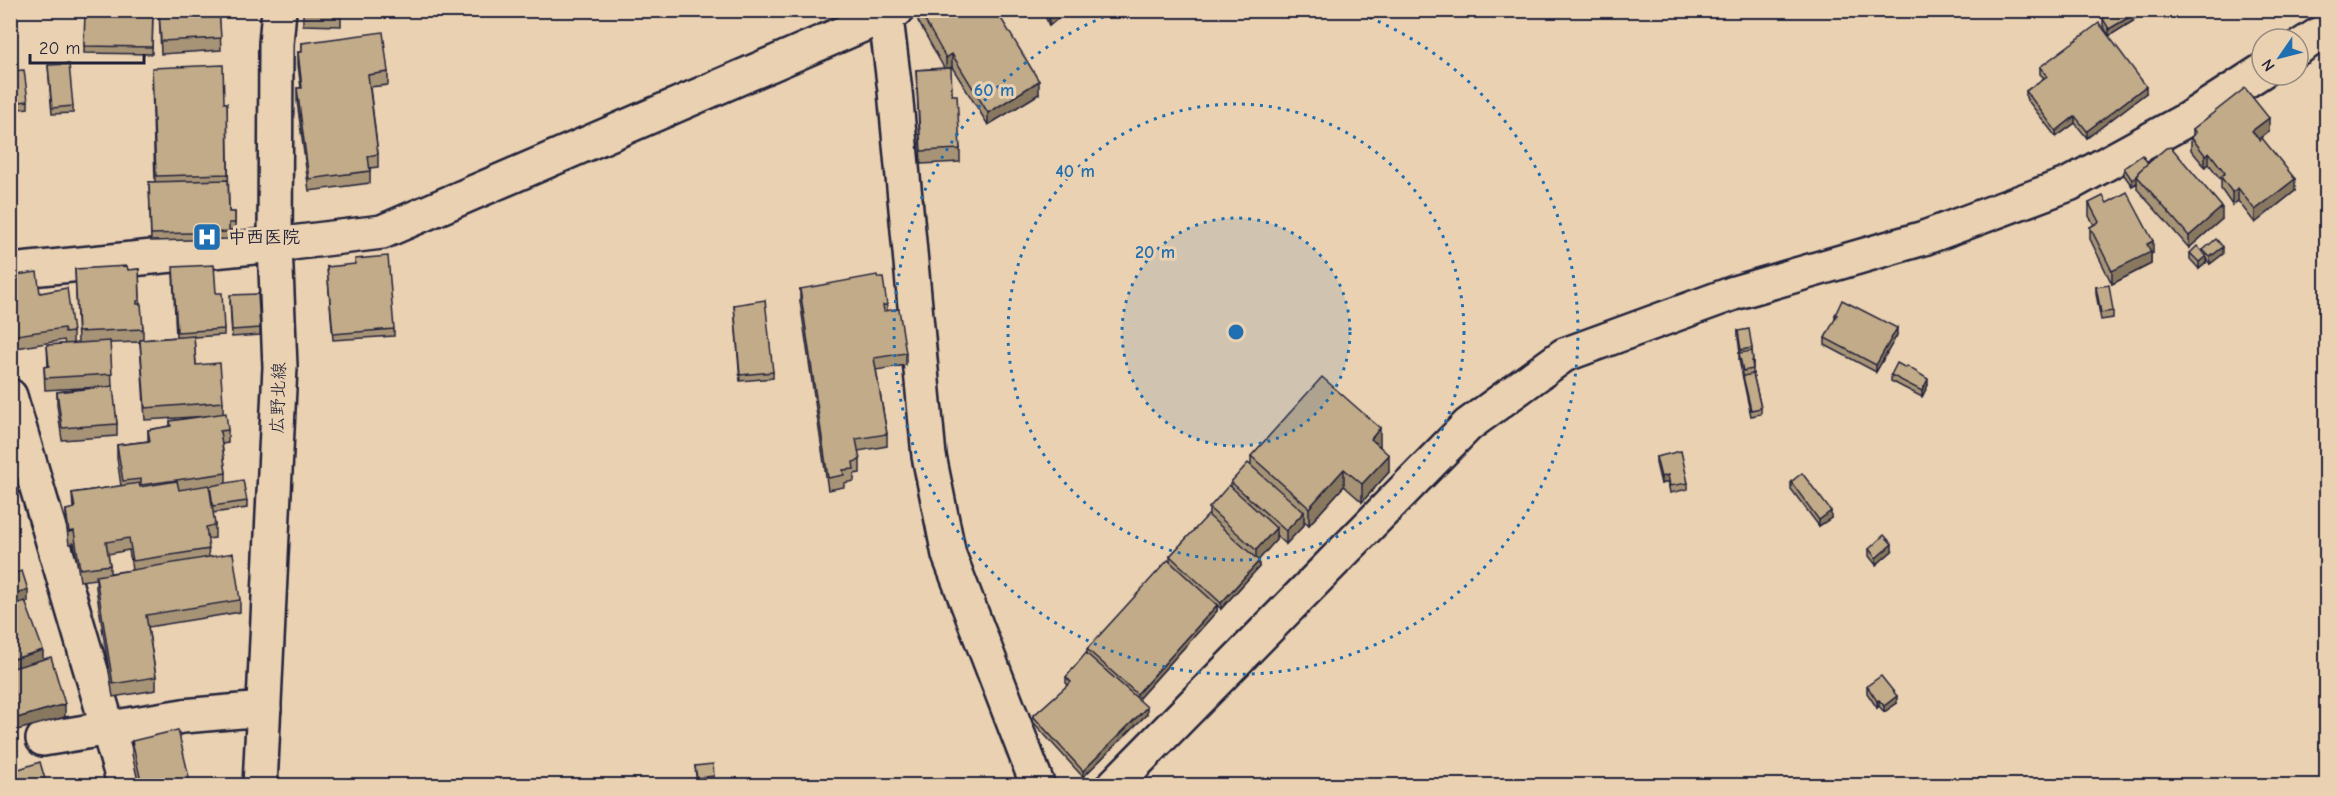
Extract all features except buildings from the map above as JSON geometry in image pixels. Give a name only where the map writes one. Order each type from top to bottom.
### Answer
[{"type":"street","name":"広野北線","points":[[260,786],[280,367],[275,245],[276,44],[279,10]]},
{"type":"street","points":[[10,271],[275,245],[382,231],[889,12],[931,467],[949,555],[1038,786]]},
{"type":"street","points":[[2310,40],[2326,30]]},
{"type":"street","points":[[1113,786],[1468,425],[1564,355],[1734,293],[1924,238],[2069,184],[2186,120],[2250,79]]},
{"type":"street","points":[[10,396],[125,786]]},
{"type":"street","points":[[43,739],[183,716],[264,709]]},
{"type":"place","name":"中西医院","points":[[207,237]]}]
